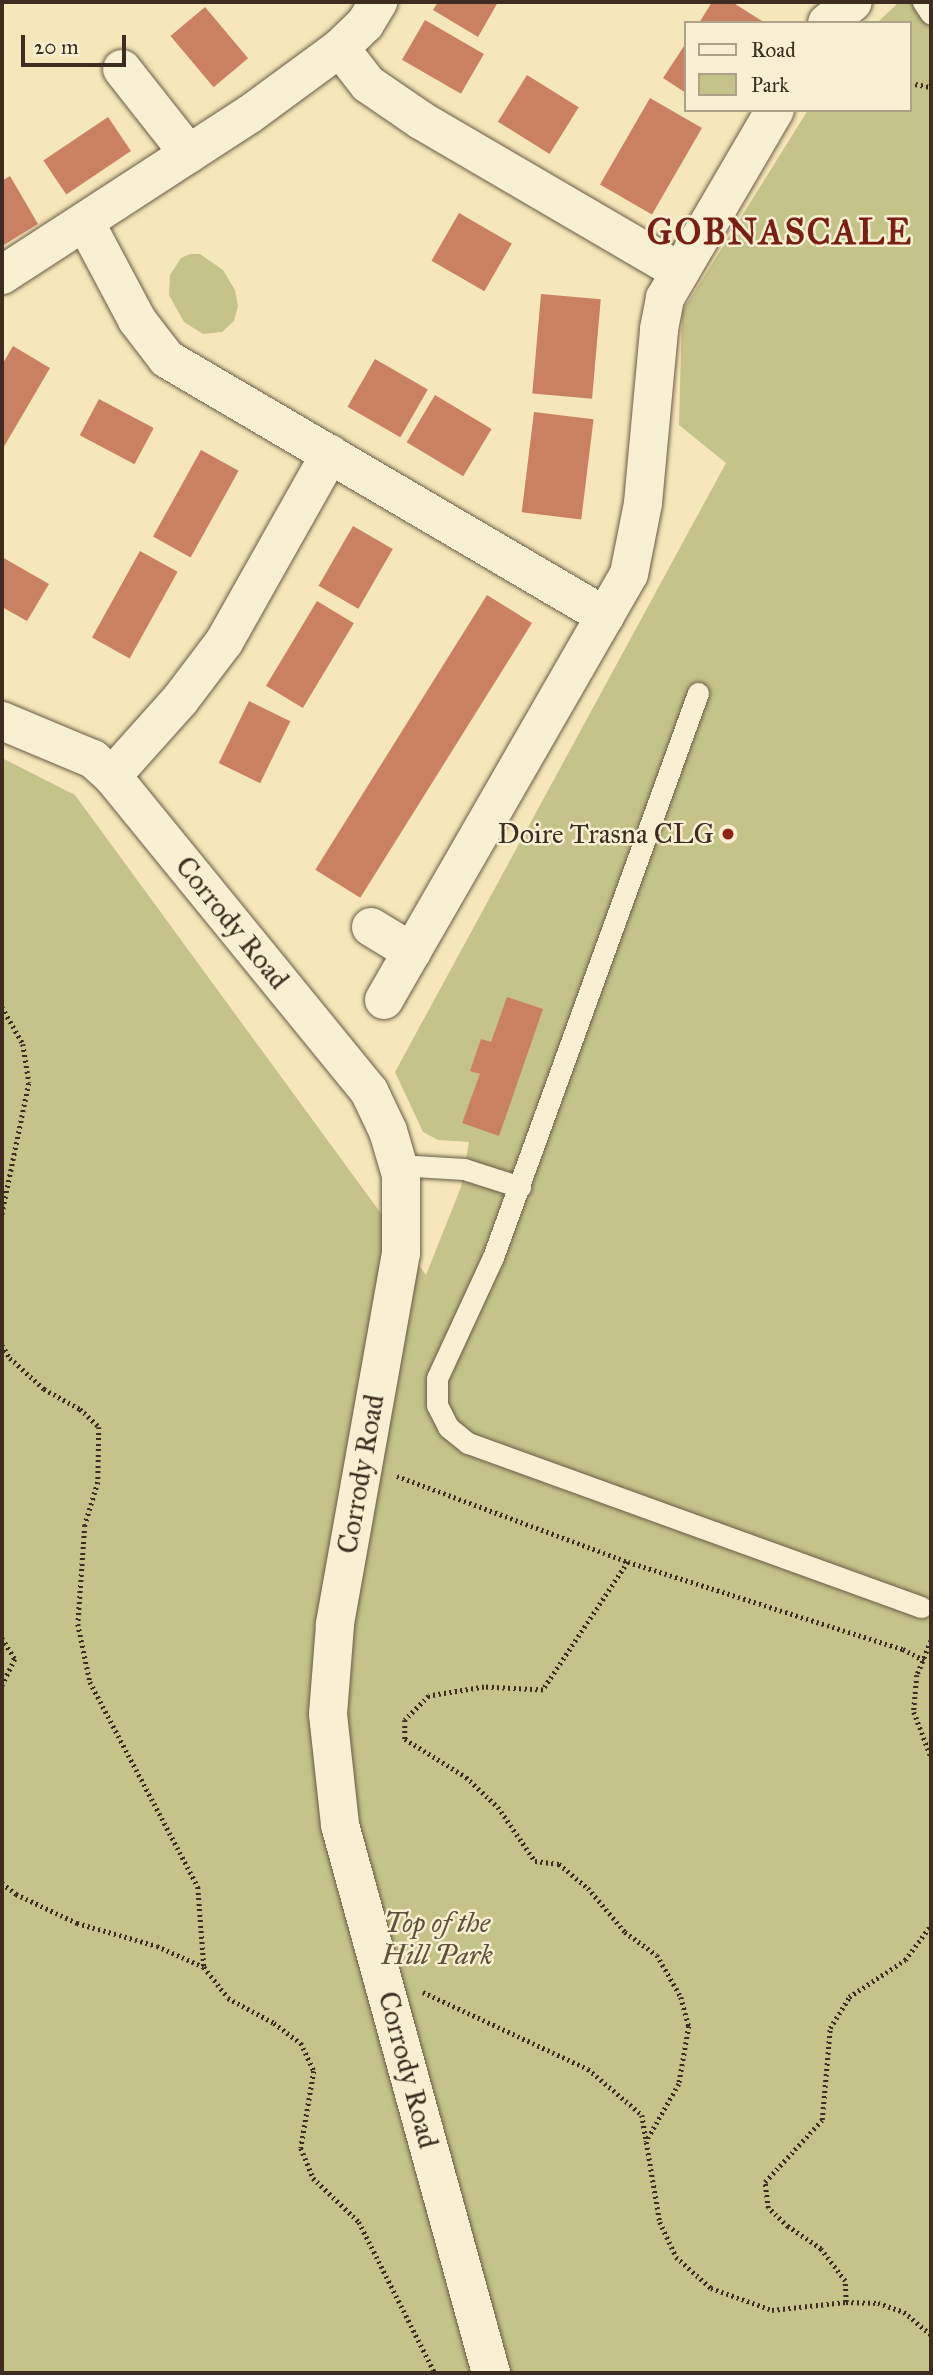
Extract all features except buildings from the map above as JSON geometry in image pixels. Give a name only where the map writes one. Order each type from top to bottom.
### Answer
[{"type":"street","points":[[2,275],[250,114],[340,48],[365,24],[378,2]]},
{"type":"street","points":[[340,48],[368,84],[422,121],[680,272]]},
{"type":"street","points":[[121,69],[190,154]]},
{"type":"street","points":[[384,1000],[629,574],[643,503],[659,329],[665,298],[774,112]]},
{"type":"street","points":[[85,222],[137,320],[167,359],[605,616]]},
{"type":"street","points":[[112,776],[180,701],[224,642],[330,454]]},
{"type":"street","name":"Corrody Road","points":[[2,720],[93,759],[112,776],[369,1091],[388,1131],[401,1175],[401,1253],[335,1625],[328,1714],[340,1825],[491,2373]]},
{"type":"street","points":[[371,927],[412,952]]},
{"type":"lane","points":[[923,2],[931,14]]},
{"type":"lane","points":[[698,693],[520,1187],[493,1257],[437,1378],[438,1405],[448,1427],[468,1443],[920,1607]]},
{"type":"lane","points":[[398,1165],[464,1168],[520,1187]]},
{"type":"path","points":[[912,83],[931,88]]},
{"type":"path","points":[[2,1007],[23,1044],[29,1083],[2,1214]]},
{"type":"path","points":[[2,1345],[10,1358],[44,1389],[80,1409],[99,1427],[98,1482],[85,1525],[78,1624],[90,1682],[198,1887],[204,1967]]},
{"type":"path","points":[[363,1464],[464,1499],[628,1562],[903,1649],[923,1660]]},
{"type":"path","points":[[628,1562],[543,1690],[484,1687],[429,1696],[405,1720],[405,1740],[466,1777],[498,1807],[535,1861],[559,1864],[587,1888],[625,1932],[657,1955],[681,1997],[689,2026],[679,2084],[646,2142]]},
{"type":"path","points":[[2,1638],[15,1660],[2,1686]]},
{"type":"path","points":[[931,1641],[917,1675],[914,1712],[931,1757]]},
{"type":"path","points":[[2,1883],[16,1894],[77,1923],[157,1946],[204,1967],[228,1998],[274,2023],[301,2043],[314,2071],[301,2148],[313,2178],[359,2222],[435,2373]]},
{"type":"path","points":[[846,2302],[845,2281],[821,2249],[788,2227],[768,2208],[765,2182],[822,2120],[830,2028],[849,1997],[905,1960],[931,1925]]},
{"type":"path","points":[[383,1979],[436,1996],[588,2069],[642,2115],[660,2222],[676,2257],[710,2288],[772,2310],[872,2302],[904,2312],[931,2335]]},
{"type":"green space","name":"Top of the Hill Park","points":[[899,2],[931,2],[931,2373],[2,2373],[2,758],[75,795],[426,1275],[461,1187],[469,1142],[438,1140],[423,1132],[395,1072],[726,463],[679,425],[682,312],[807,112],[912,112],[912,21],[879,21]]},
{"type":"green space","points":[[200,254],[223,270],[235,290],[238,306],[234,321],[222,332],[203,334],[184,322],[169,295],[170,275],[181,258]]},
{"type":"place","name":"Doire Trasna CLG","points":[[728,834]]},
{"type":"district","name":"GOBNASCALE","points":[[780,233]]}]
